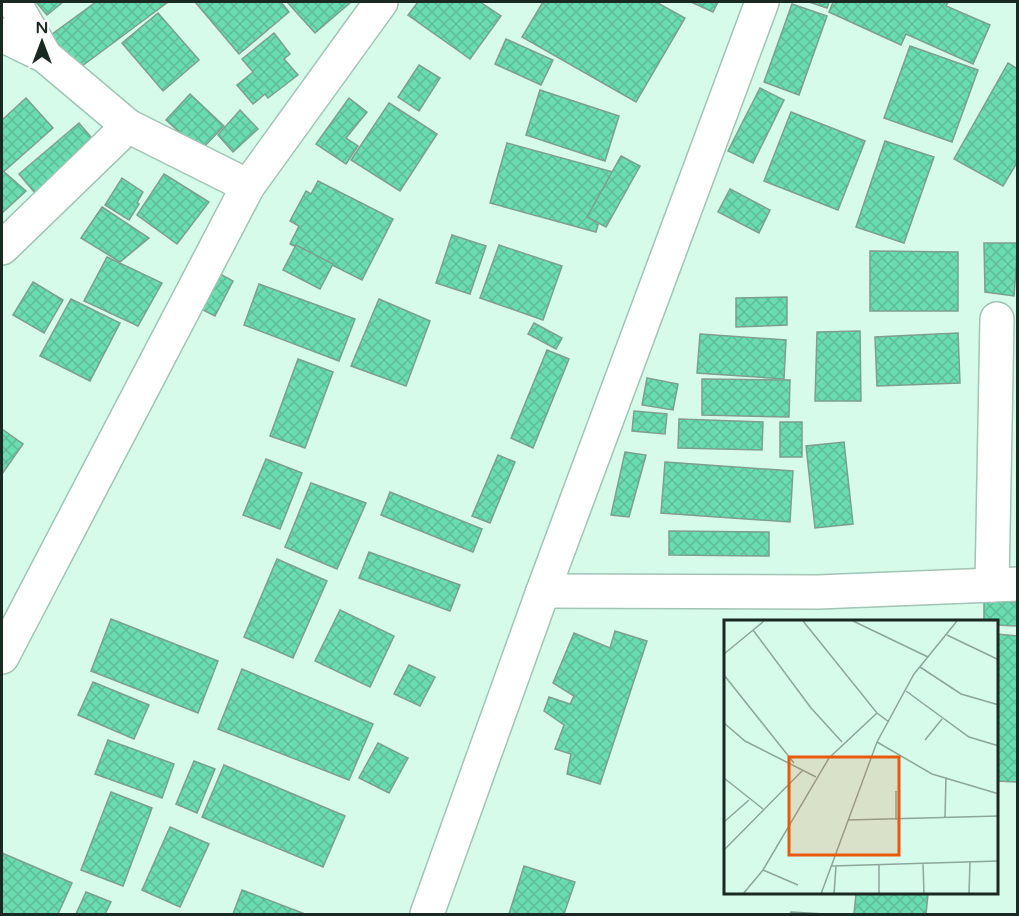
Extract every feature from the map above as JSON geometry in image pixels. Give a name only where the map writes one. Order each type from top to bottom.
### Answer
[{"type":"street","points":[[14,2],[45,56]]},
{"type":"street","points":[[2,657],[248,186],[381,2]]},
{"type":"street","points":[[427,915],[543,591],[762,2]]},
{"type":"street","points":[[2,35],[45,56],[128,126],[248,186]]},
{"type":"street","points":[[2,248],[128,126]]},
{"type":"street","points":[[543,591],[818,592],[1005,585],[998,319]]},
{"type":"building","points":[[36,2],[63,2],[47,15]]},
{"type":"building","points":[[96,2],[168,2],[78,69],[51,35]]},
{"type":"building","points":[[195,2],[281,2],[289,12],[239,54]]},
{"type":"building","points":[[287,2],[351,2],[315,33]]},
{"type":"building","points":[[418,2],[480,2],[501,16],[470,59],[408,15]]},
{"type":"building","points":[[543,2],[656,2],[685,18],[636,102],[522,37]]},
{"type":"building","points":[[691,2],[718,2],[713,12]]},
{"type":"building","points":[[809,2],[829,2],[827,8]]},
{"type":"building","points":[[833,2],[948,2],[946,6],[990,25],[973,64],[906,34],[901,45],[829,12]]},
{"type":"building","points":[[792,4],[827,16],[799,95],[764,82]]},
{"type":"building","points":[[158,13],[199,60],[163,91],[122,43]]},
{"type":"building","points":[[274,33],[290,54],[284,59],[298,75],[268,98],[265,94],[253,104],[237,85],[253,72],[242,59]]},
{"type":"building","points":[[506,39],[553,60],[541,85],[495,64]]},
{"type":"building","points":[[910,46],[978,70],[952,142],[884,118]]},
{"type":"building","points":[[1008,63],[1018,69],[1018,161],[1003,186],[954,159]]},
{"type":"building","points":[[419,65],[440,78],[419,111],[398,97]]},
{"type":"building","points":[[760,88],[784,100],[753,163],[728,151]]},
{"type":"building","points":[[540,90],[619,116],[605,161],[526,135]]},
{"type":"building","points":[[190,94],[224,126],[200,151],[166,120]]},
{"type":"building","points":[[26,98],[53,128],[2,173],[2,120]]},
{"type":"building","points":[[349,98],[367,112],[346,138],[358,146],[346,164],[316,144]]},
{"type":"building","points":[[389,103],[437,134],[400,191],[351,160]]},
{"type":"building","points":[[240,110],[258,129],[233,152],[218,135]]},
{"type":"building","points":[[791,112],[865,141],[838,210],[764,181]]},
{"type":"building","points":[[79,123],[95,142],[35,193],[19,174]]},
{"type":"building","points":[[885,141],[934,157],[904,243],[856,227]]},
{"type":"building","points":[[507,143],[613,172],[596,232],[490,203]]},
{"type":"building","points":[[621,156],[640,166],[606,227],[587,217]]},
{"type":"building","points":[[2,170],[26,191],[2,213]]},
{"type":"building","points":[[164,174],[209,202],[177,244],[137,215]]},
{"type":"building","points":[[122,178],[143,192],[129,220],[105,205]]},
{"type":"building","points":[[318,181],[393,219],[362,280],[290,244],[299,226],[290,221],[306,191],[311,194]]},
{"type":"building","points":[[730,189],[770,210],[759,233],[718,212]]},
{"type":"building","points":[[102,207],[149,238],[120,262],[81,238]]},
{"type":"building","points":[[452,235],[486,246],[470,294],[436,283]]},
{"type":"building","points":[[984,243],[1018,243],[1014,296],[985,292]]},
{"type":"building","points":[[296,245],[333,264],[320,289],[283,270]]},
{"type":"building","points":[[499,245],[562,266],[543,320],[480,298]]},
{"type":"building","points":[[870,251],[958,252],[958,311],[870,311]]},
{"type":"building","points":[[107,257],[162,283],[138,326],[84,301]]},
{"type":"building","points":[[211,269],[233,281],[215,316],[193,305]]},
{"type":"building","points":[[33,282],[63,300],[44,333],[13,315]]},
{"type":"building","points":[[259,284],[355,319],[339,361],[244,325]]},
{"type":"building","points":[[787,297],[787,325],[736,327],[736,298]]},
{"type":"building","points":[[71,299],[120,323],[90,381],[40,356]]},
{"type":"building","points":[[379,299],[430,321],[406,386],[351,366]]},
{"type":"building","points":[[534,323],[562,338],[556,349],[528,334]]},
{"type":"building","points":[[860,331],[861,401],[815,401],[817,332]]},
{"type":"building","points":[[958,333],[960,383],[877,386],[875,337]]},
{"type":"building","points":[[700,334],[786,340],[784,379],[697,373]]},
{"type":"building","points":[[547,350],[569,359],[533,448],[511,438]]},
{"type":"building","points":[[298,359],[333,372],[305,448],[270,436]]},
{"type":"building","points":[[647,378],[678,384],[673,410],[642,405]]},
{"type":"building","points":[[702,379],[790,380],[789,417],[702,415]]},
{"type":"building","points":[[634,411],[667,414],[665,434],[632,431]]},
{"type":"building","points":[[679,419],[763,422],[762,450],[678,448]]},
{"type":"building","points":[[780,422],[802,422],[802,457],[780,457]]},
{"type":"building","points":[[2,429],[23,444],[2,474]]},
{"type":"building","points":[[844,442],[853,524],[815,528],[806,446]]},
{"type":"building","points":[[625,452],[646,455],[629,517],[611,515]]},
{"type":"building","points":[[498,455],[515,462],[490,523],[472,516]]},
{"type":"building","points":[[266,459],[302,473],[280,529],[243,515]]},
{"type":"building","points":[[665,462],[793,471],[790,522],[661,513]]},
{"type":"building","points":[[311,483],[366,503],[337,569],[285,547]]},
{"type":"building","points":[[390,492],[482,529],[473,552],[381,515]]},
{"type":"building","points":[[669,531],[769,532],[769,556],[669,555]]},
{"type":"building","points":[[369,552],[460,585],[450,611],[359,578]]},
{"type":"building","points":[[277,559],[327,581],[293,658],[244,637]]},
{"type":"building","points":[[984,601],[1018,602],[1018,626],[998,625],[998,620],[984,620]]},
{"type":"building","points":[[340,610],[394,636],[370,687],[315,661]]},
{"type":"building","points":[[111,619],[218,661],[198,713],[91,671]]},
{"type":"building","points":[[615,631],[647,641],[600,784],[567,774],[571,754],[555,749],[564,725],[544,711],[549,697],[570,704],[574,696],[553,683],[574,633],[610,648]]},
{"type":"building","points":[[998,634],[1018,636],[1018,782],[998,781]]},
{"type":"building","points":[[409,665],[435,677],[420,706],[394,694]]},
{"type":"building","points":[[242,669],[373,724],[349,780],[218,729]]},
{"type":"building","points":[[93,682],[149,705],[134,739],[78,715]]},
{"type":"building","points":[[108,740],[174,764],[162,798],[95,774]]},
{"type":"building","points":[[378,743],[408,758],[389,793],[359,778]]},
{"type":"building","points":[[194,761],[215,769],[197,813],[176,804]]},
{"type":"building","points":[[224,765],[345,816],[323,867],[202,817]]},
{"type":"building","points":[[111,792],[152,808],[123,886],[81,870]]},
{"type":"building","points":[[170,827],[209,844],[180,907],[142,890]]},
{"type":"building","points":[[2,853],[72,883],[58,914],[2,914]]},
{"type":"building","points":[[524,866],[575,882],[564,914],[509,914]]},
{"type":"building","points":[[242,890],[305,914],[233,914]]},
{"type":"building","points":[[86,892],[111,902],[105,914],[76,914]]},
{"type":"building","points":[[856,895],[928,895],[926,914],[854,914]]},
{"type":"building","points":[[791,912],[825,914],[790,914]]}]
